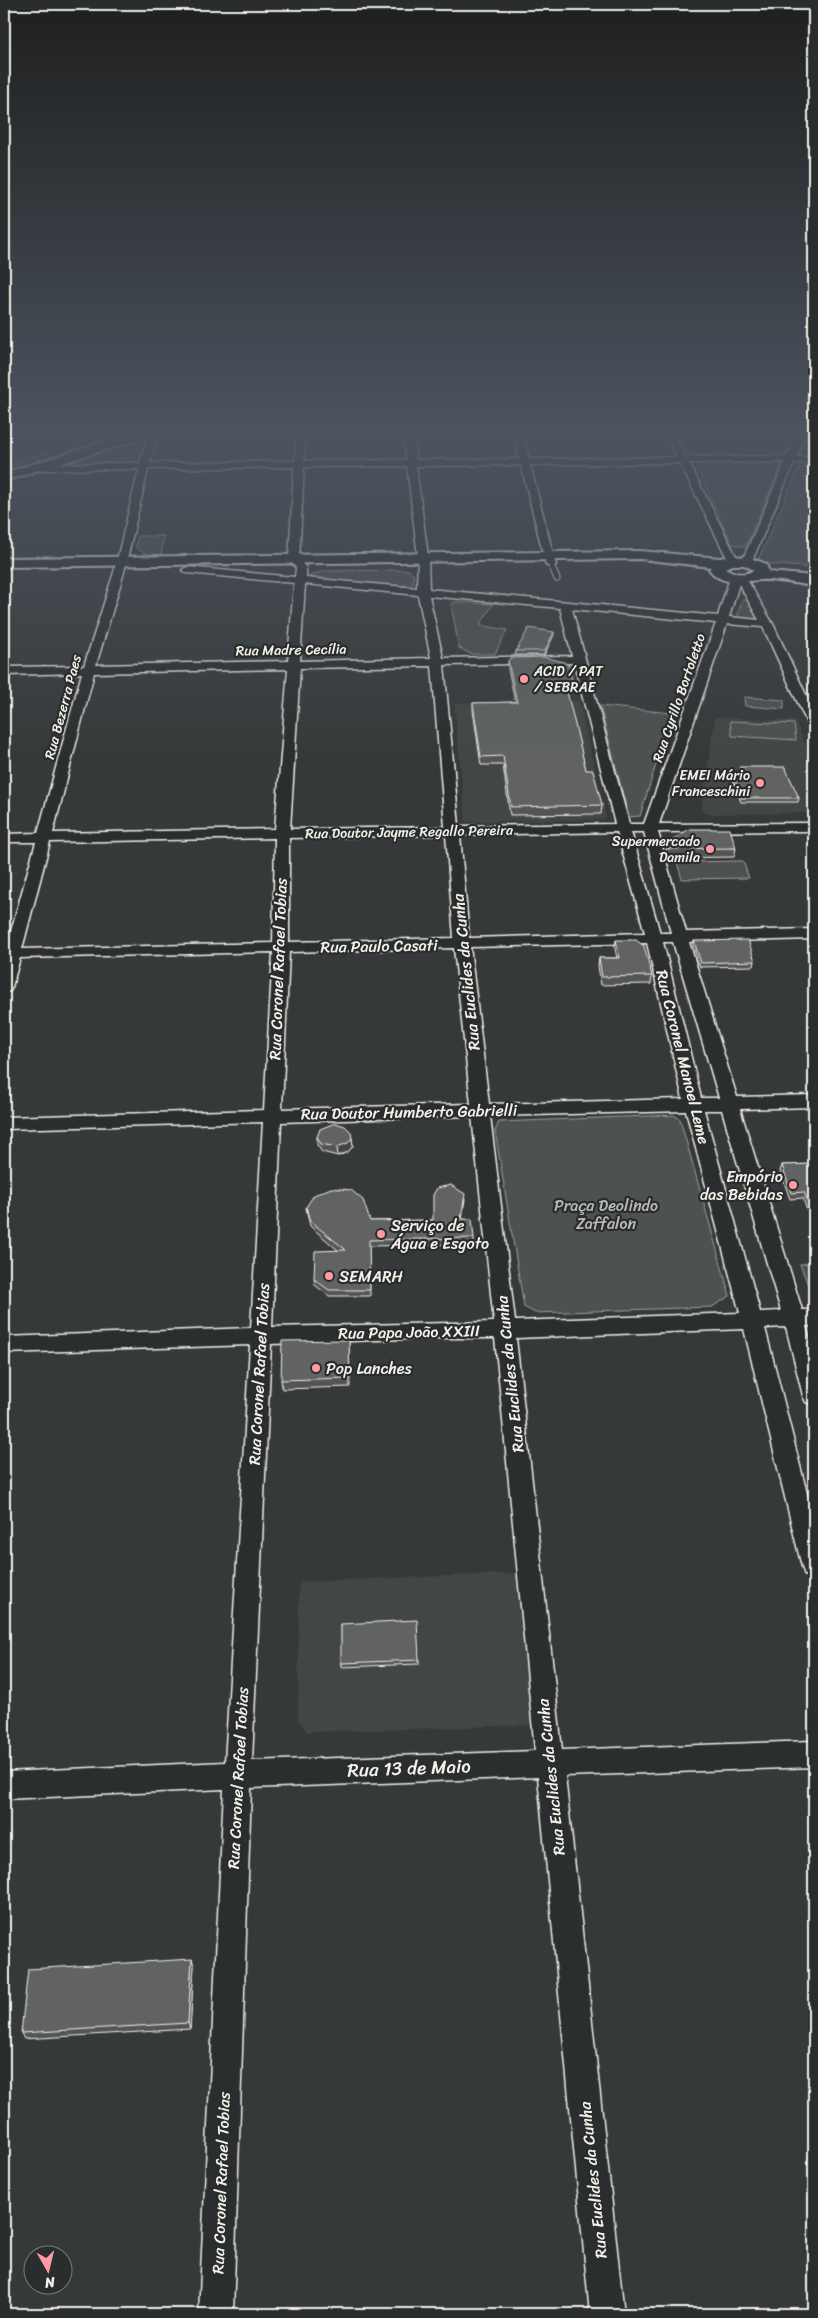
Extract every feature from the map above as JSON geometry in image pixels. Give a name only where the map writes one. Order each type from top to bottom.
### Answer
[{"type":"main road","points":[[4,563],[187,570],[298,569],[422,562],[552,567],[642,564],[740,566],[814,572]]},
{"type":"main road","points":[[738,577],[740,566]]},
{"type":"main road","points":[[738,577],[740,566]]},
{"type":"main road","points":[[740,566],[814,581]]},
{"type":"main road","points":[[4,572],[119,567],[298,569]]},
{"type":"street","name":"Rua Bezerra Paes","points":[[4,987],[8,954],[44,837],[125,544]]},
{"type":"street","name":"Rua Coronel Rafael Tobias","points":[[216,2314],[238,1775],[281,948],[282,834],[295,665],[298,544]]},
{"type":"street","name":"Rua Euclides da Cunha","points":[[420,544],[423,592],[438,662],[462,944],[505,1330],[607,2314]]},
{"type":"street","points":[[546,544],[552,567]]},
{"type":"street","points":[[728,544],[740,566]]},
{"type":"street","points":[[740,566],[751,544]]},
{"type":"street","points":[[298,569],[423,592],[767,624]]},
{"type":"street","points":[[738,577],[767,624],[814,725]]},
{"type":"street","name":"Rua Cyrillo Bortoletto","points":[[650,828],[738,577]]},
{"type":"street","name":"Rua Coronel Manoel Leme","points":[[565,606],[622,828],[654,939],[693,1104],[752,1319],[814,1567]]},
{"type":"street","name":"Rua Madre Cecília","points":[[4,671],[579,659]]},
{"type":"street","name":"Rua Doutor Jayme Regallo Pereira","points":[[4,838],[622,828],[814,827]]},
{"type":"street","name":"Rua Coronel Manoel Leme","points":[[650,828],[680,938],[729,1103],[804,1319],[814,1396]]},
{"type":"street","name":"Rua Paulo Casati","points":[[8,954],[814,934]]},
{"type":"street","name":"Rua Doutor Humberto Gabrielli","points":[[4,1123],[814,1101]]},
{"type":"street","name":"Rua Papa João XXIII","points":[[4,1345],[261,1335],[505,1330],[752,1319],[804,1319]]},
{"type":"street","name":"Rua 13 de Maio","points":[[4,1786],[238,1775],[814,1754]]},
{"type":"shaded area","points":[[579,701],[606,817],[602,820],[466,822],[454,703]]},
{"type":"shaded area","name":"EMEI Mário Franceschini","points":[[715,717],[795,721],[814,764],[814,813],[708,814],[701,811]]},
{"type":"shaded area","points":[[524,1573],[533,1725],[307,1732],[298,1720],[299,1582]]},
{"type":"green space","points":[[137,544],[163,544],[161,555],[147,554],[136,547]]},
{"type":"green space","points":[[733,544],[746,544],[745,547]]},
{"type":"green space","points":[[765,544],[814,544],[814,568],[767,564],[759,558]]},
{"type":"green space","points":[[408,570],[414,574],[413,584],[407,586],[310,579],[309,576],[324,571]]},
{"type":"green space","points":[[742,600],[747,600],[757,619],[753,621],[737,618]]},
{"type":"green space","points":[[455,602],[493,604],[480,625],[507,630],[495,654],[471,654],[459,648],[451,604]]},
{"type":"green space","points":[[744,697],[784,700],[784,709],[745,706]]},
{"type":"green space","points":[[600,706],[672,713],[640,816],[630,817],[628,813]]},
{"type":"green space","points":[[730,721],[794,724],[796,740],[732,736]]},
{"type":"green space","points":[[743,861],[749,878],[682,879],[677,862]]},
{"type":"green space","name":"Praça Deolindo Zaffalon","points":[[674,1115],[680,1119],[730,1296],[712,1307],[535,1313],[524,1307],[495,1131],[499,1122]]},
{"type":"green space","points":[[814,1263],[814,1290],[808,1285],[800,1264]]},
{"type":"building","points":[[529,628],[554,632],[545,651],[516,651]]},
{"type":"building","points":[[544,657],[564,662],[569,666],[573,684],[565,684],[586,770],[593,770],[602,805],[511,807],[503,756],[481,757],[473,703],[517,702],[508,661],[510,658]]},
{"type":"building","points":[[740,767],[785,767],[799,798],[741,798],[733,774],[743,774]]},
{"type":"building","points":[[689,829],[730,829],[736,848],[668,849],[667,844]]},
{"type":"building","points":[[616,940],[636,940],[644,946],[652,976],[602,977],[599,958],[620,958]]},
{"type":"building","points":[[748,940],[755,961],[701,963],[694,941]]},
{"type":"building","points":[[335,1123],[345,1126],[351,1132],[352,1138],[348,1143],[337,1147],[321,1144],[317,1137],[320,1129]]},
{"type":"building","points":[[814,1164],[814,1208],[810,1209],[804,1192],[791,1193],[782,1165]]},
{"type":"building","points":[[451,1185],[465,1194],[461,1219],[472,1219],[474,1238],[369,1240],[370,1290],[329,1290],[314,1279],[315,1251],[346,1250],[310,1221],[306,1207],[314,1195],[331,1188],[351,1190],[363,1200],[370,1221],[433,1220],[433,1195],[437,1188]]},
{"type":"building","name":"Pop Lanches","points":[[349,1340],[350,1378],[281,1380],[282,1341]]},
{"type":"building","points":[[417,1620],[419,1660],[341,1663],[341,1624]]},
{"type":"building","points":[[192,1959],[188,2023],[21,2033],[28,1969]]},
{"type":"place","name":"ACID / PAT / SEBRAE","points":[[524,679]]},
{"type":"place","name":"EMEI Mário Franceschini","points":[[760,783]]},
{"type":"place","name":"Supermercado Damila","points":[[710,849]]},
{"type":"place","name":"Empório das Bebidas","points":[[793,1185]]},
{"type":"place","name":"Serviço de Água e Esgoto","points":[[381,1234]]},
{"type":"place","name":"SEMARH","points":[[329,1276]]},
{"type":"place","name":"Pop Lanches","points":[[316,1368]]}]
